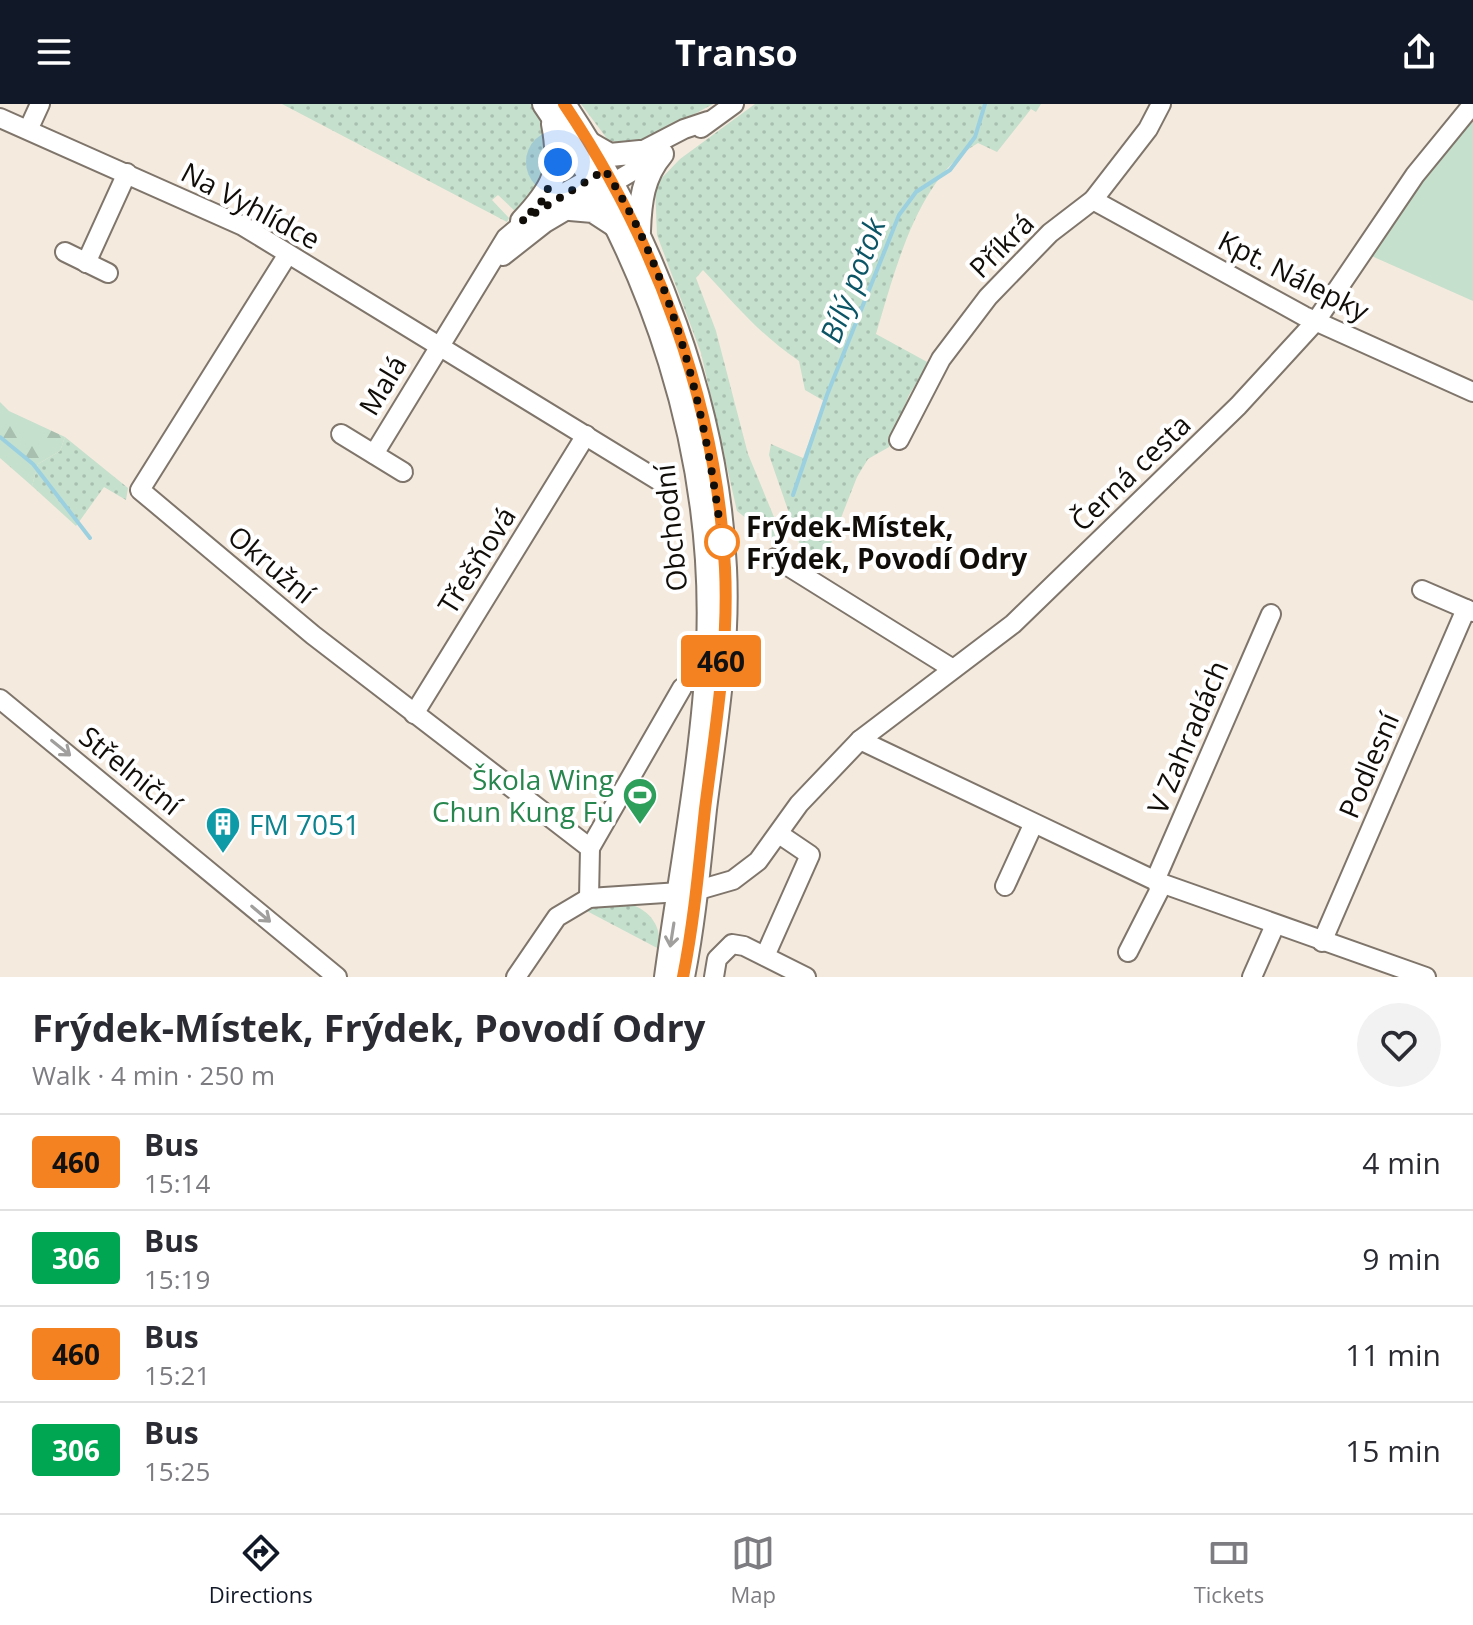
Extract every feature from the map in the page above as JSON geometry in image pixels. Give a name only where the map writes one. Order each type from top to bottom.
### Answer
[{"type":"main road","name":"Obchodní","points":[[553,108],[588,143],[602,181]]},
{"type":"main road","name":"Obchodní","points":[[553,108],[602,181],[629,230],[688,429],[705,543],[708,646],[687,892],[683,977]]},
{"type":"main road","points":[[522,221],[544,199],[555,177],[558,162],[553,108]]},
{"type":"main road","points":[[570,209],[593,211],[629,230],[648,175],[651,153],[610,155],[588,143]]},
{"type":"main road","name":"Obchodní","points":[[666,977],[687,892]]},
{"type":"street","points":[[29,128],[40,104]]},
{"type":"street","points":[[439,344],[488,270],[494,255],[522,221],[602,181],[734,104]]},
{"type":"street","name":"Příkrá","points":[[899,440],[941,359],[988,297],[1050,233],[1093,200],[1148,129],[1161,104]]},
{"type":"street","name":"Černá cesta","points":[[516,977],[557,917],[589,898],[687,892],[733,880],[758,861],[799,804],[860,740],[1013,624],[1238,406],[1316,321],[1415,175],[1473,104]]},
{"type":"street","name":"Na Vyhlídce","points":[[0,118],[29,128],[243,226],[666,485]]},
{"type":"street","points":[[86,263],[127,173]]},
{"type":"street","points":[[488,270],[518,243],[570,209],[602,181]]},
{"type":"street","name":"Kpt. Nálepky","points":[[1093,200],[1316,321],[1473,392]]},
{"type":"street","points":[[65,252],[108,273]]},
{"type":"street","name":"Okružní","points":[[288,254],[140,490],[313,635],[590,848]]},
{"type":"street","name":"Malá","points":[[374,454],[439,344]]},
{"type":"street","name":"Malá","points":[[341,434],[403,472]]},
{"type":"street","name":"Třešňová","points":[[414,714],[586,435]]},
{"type":"street","points":[[775,558],[953,669]]},
{"type":"street","points":[[1422,590],[1470,610]]},
{"type":"street","name":"Podlesní","points":[[1322,942],[1470,610]]},
{"type":"street","name":"V Zahradách","points":[[1128,952],[1159,891],[1157,876],[1271,614]]},
{"type":"street","points":[[589,898],[590,848],[682,688]]},
{"type":"street","name":"Střelniční","points":[[0,699],[337,977]]},
{"type":"street","points":[[860,740],[1158,882],[1419,976]]},
{"type":"street","points":[[1005,886],[1033,825]]},
{"type":"street","points":[[765,956],[810,855],[779,834]]},
{"type":"street","points":[[1252,977],[1275,925]]},
{"type":"street","points":[[714,977],[717,959],[726,947],[744,946],[806,977]]},
{"type":"green space","points":[[282,104],[535,104],[544,119],[553,167],[517,213],[498,195],[492,200],[509,218],[507,222]]},
{"type":"green space","points":[[581,104],[713,104],[634,147],[608,140]]},
{"type":"green space","points":[[755,104],[1041,104],[1036,112],[1031,109],[997,152],[978,143],[957,159],[939,179],[911,228],[876,334],[929,363],[909,395],[889,447],[868,459],[857,477],[819,574],[808,568],[769,455],[771,444],[803,458],[824,401],[805,390],[799,361],[759,329],[703,270],[696,278],[716,331],[748,454],[788,551],[737,511],[701,353],[657,235],[655,185],[680,159]]},
{"type":"green space","points":[[1473,115],[1473,301],[1367,254],[1418,182]]},
{"type":"green space","points":[[0,402],[9,411],[65,437],[60,451],[38,464],[32,486],[0,458]]},
{"type":"green space","points":[[65,437],[128,488],[126,500],[104,487],[76,526],[32,486],[38,464],[60,451]]},
{"type":"green space","points":[[630,904],[654,921],[659,934],[659,949],[583,909]]},
{"type":"waterway","name":"Bílý potok","points":[[793,495],[827,395],[899,215],[916,192],[950,170],[975,137],[985,104]]},
{"type":"waterway","points":[[0,437],[33,464],[90,538]]},
{"type":"bus line","name":"460","points":[[564,104],[614,183],[639,232],[676,327],[704,425],[718,506],[725,568],[720,687],[683,977]]},
{"type":"place","name":"Frýdek-Místek, Frýdek, Povodí Odry","points":[[722,542]]},
{"type":"place","name":"Škola Wing Chun Kung Fu","points":[[640,826]]},
{"type":"place","name":"FM 7051","points":[[223,855]]},
{"type":"route","points":[[558,162],[555,177],[544,199],[522,221],[551,200],[605,170],[614,183],[639,232],[676,327],[704,425],[722,542]]}]
